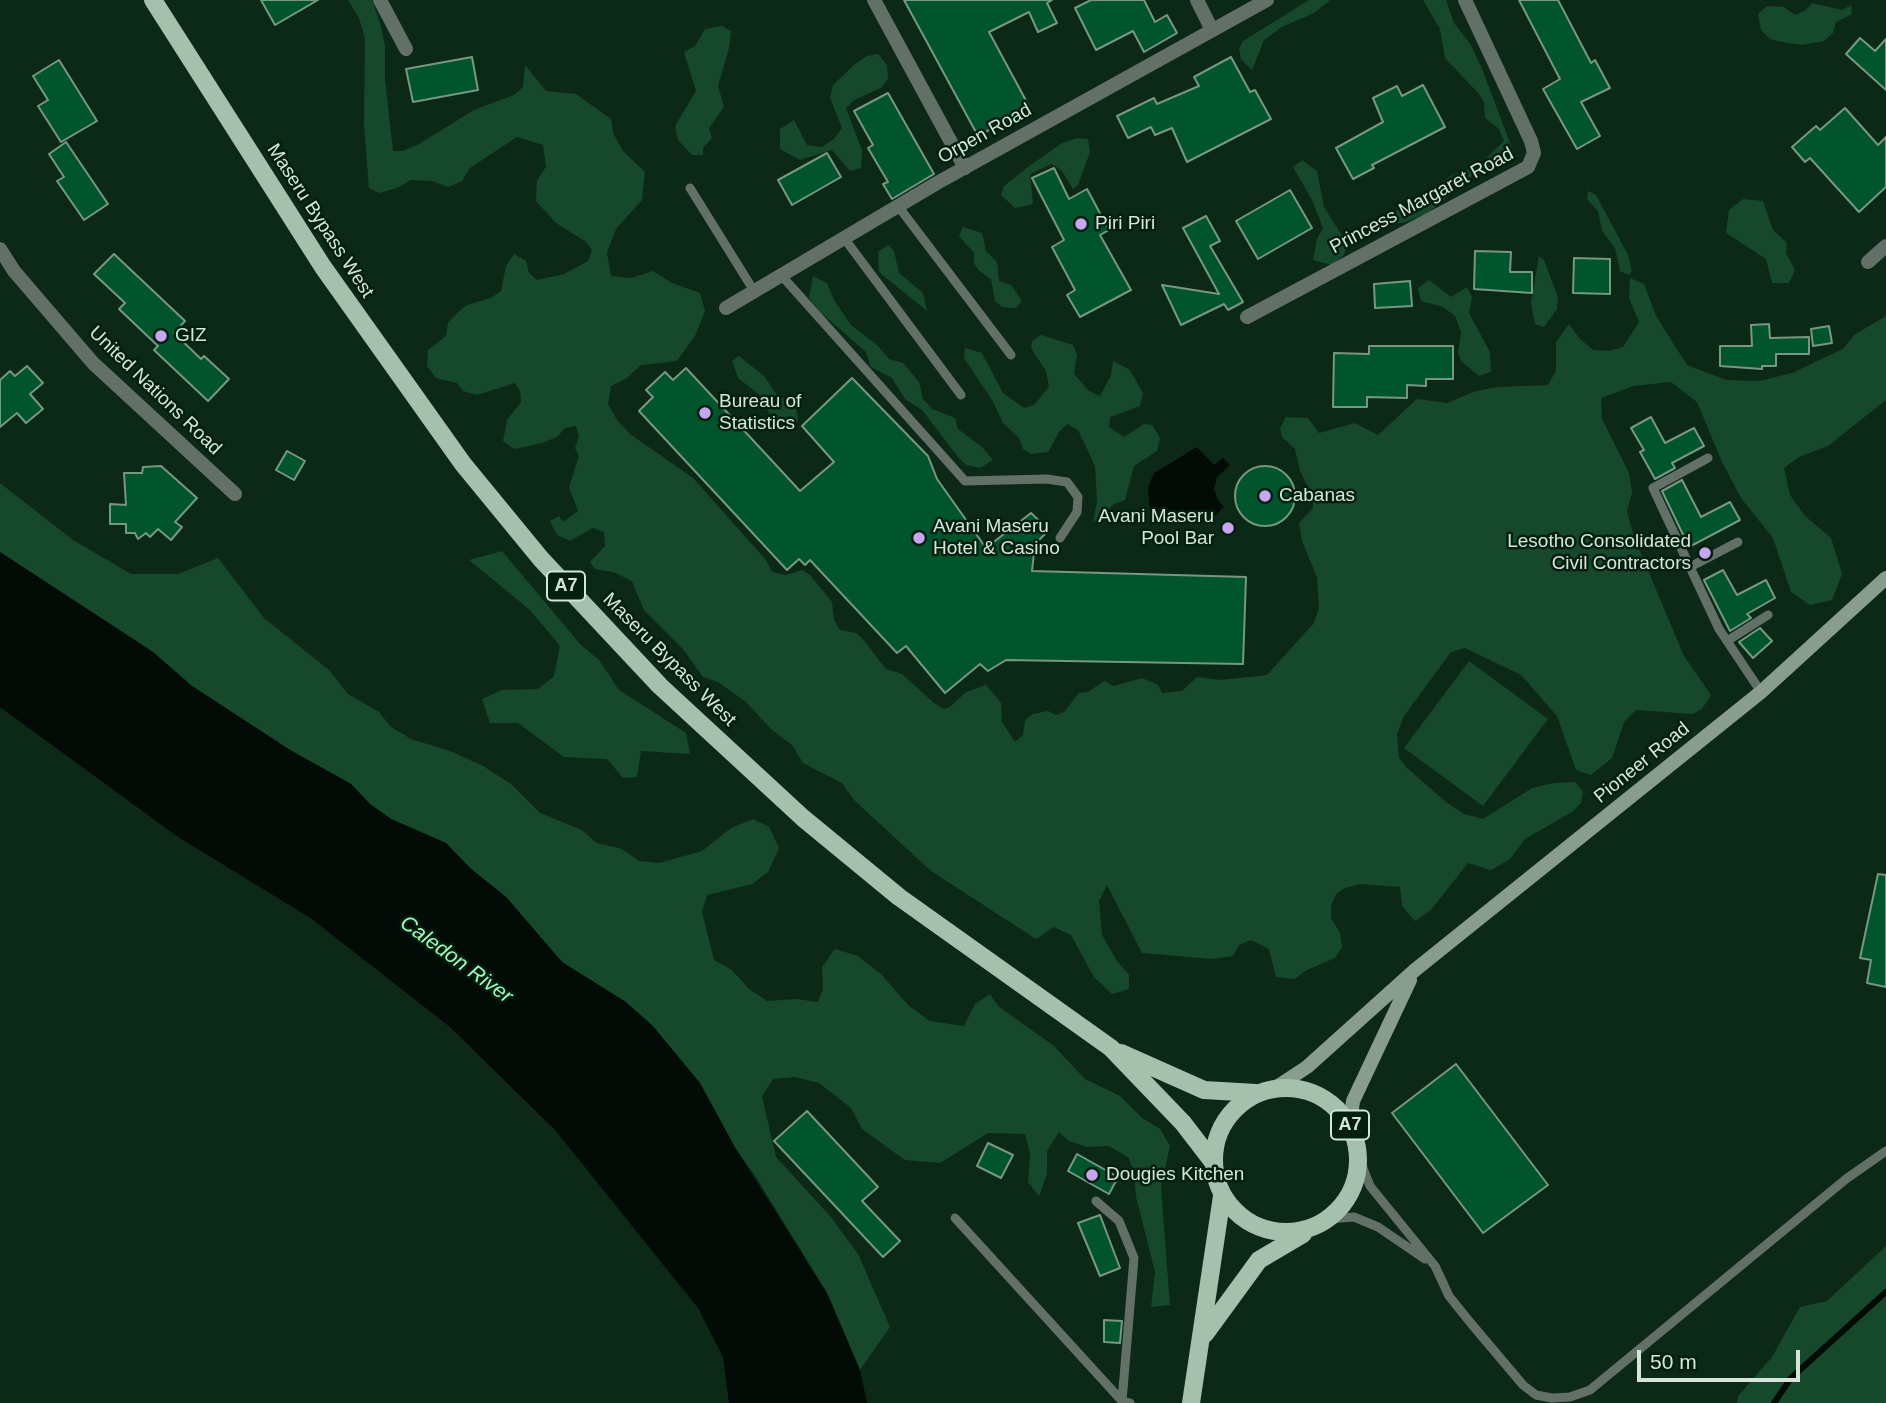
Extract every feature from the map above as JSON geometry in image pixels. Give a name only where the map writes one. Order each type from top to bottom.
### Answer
[{"type":"main road","name":"Maseru Bypass West","points":[[153,0],[323,267],[463,464],[541,559],[660,686],[803,818],[899,897],[1111,1048]]},
{"type":"main road","name":"Pioneer Road","points":[[1267,1091],[1317,1058],[1415,970],[1761,692],[1886,578]]},
{"type":"main road","name":"Pioneer Road","points":[[1350,1125],[1353,1101],[1415,970]]},
{"type":"main road","name":"A7","points":[[1111,1048],[1204,1090],[1267,1091],[1293,1088],[1318,1096],[1339,1111],[1350,1125],[1359,1158],[1351,1192],[1321,1223],[1259,1260],[1203,1337]]},
{"type":"main road","name":"A7","points":[[1111,1048],[1183,1123],[1213,1162]]},
{"type":"main road","name":"A7","points":[[1191,1403],[1222,1196],[1213,1162],[1215,1145],[1225,1121],[1243,1102],[1267,1091]]},
{"type":"main road","name":"A7","points":[[1222,1196],[1246,1221],[1262,1229],[1297,1232],[1321,1223]]},
{"type":"street","points":[[380,0],[406,49]]},
{"type":"street","points":[[874,0],[965,168]]},
{"type":"street","points":[[1197,0],[1212,30]]},
{"type":"street","name":"Orpen Road","points":[[726,308],[898,206],[1267,0]]},
{"type":"street","name":"Princess Margaret Road","points":[[1247,317],[1528,167],[1534,153],[1531,141],[1465,0]]},
{"type":"street","points":[[1868,262],[1886,246]]},
{"type":"street","name":"United Nations Road","points":[[0,249],[14,271],[93,363],[235,494]]},
{"type":"lane","points":[[690,188],[754,291]]},
{"type":"lane","points":[[898,206],[1011,355]]},
{"type":"lane","points":[[844,238],[961,395]]},
{"type":"lane","points":[[781,275],[965,481],[1047,479],[1067,482],[1078,497],[1077,512],[1060,538]]},
{"type":"lane","points":[[1708,458],[1653,488],[1727,641],[1761,692]]},
{"type":"lane","points":[[1690,567],[1738,542]]},
{"type":"lane","points":[[1727,641],[1768,615]]},
{"type":"lane","points":[[1359,1158],[1370,1186],[1435,1266],[1449,1296],[1523,1385],[1535,1395],[1570,1397],[1590,1390],[1846,1179],[1886,1151]]},
{"type":"lane","points":[[1096,1201],[1119,1221],[1134,1258],[1126,1402]]},
{"type":"lane","points":[[1321,1223],[1353,1217],[1378,1227],[1435,1266]]},
{"type":"lane","points":[[956,1218],[1126,1402]]},
{"type":"green space","points":[[348,0],[372,0],[380,23],[385,45],[385,79],[393,151],[403,151],[419,144],[474,110],[514,95],[523,87],[525,65],[546,91],[576,94],[611,119],[613,133],[623,151],[645,172],[642,200],[616,229],[607,253],[611,276],[631,278],[653,271],[672,283],[700,293],[705,311],[695,336],[677,361],[641,365],[627,378],[611,386],[608,404],[617,420],[630,434],[693,478],[766,560],[772,572],[786,575],[802,570],[810,575],[832,602],[834,620],[840,630],[856,633],[862,638],[886,669],[902,674],[944,709],[966,692],[986,685],[1001,703],[1002,722],[1015,742],[1023,735],[1025,720],[1033,714],[1048,711],[1056,715],[1064,712],[1079,693],[1088,692],[1104,681],[1114,686],[1142,678],[1158,685],[1162,693],[1182,691],[1197,677],[1221,680],[1267,675],[1314,623],[1319,608],[1317,577],[1302,541],[1299,523],[1313,508],[1312,495],[1300,471],[1295,449],[1282,437],[1280,428],[1286,417],[1308,418],[1319,433],[1355,423],[1378,435],[1417,399],[1447,403],[1476,391],[1498,387],[1548,385],[1556,371],[1556,342],[1569,324],[1579,338],[1593,350],[1608,351],[1623,347],[1639,322],[1629,298],[1630,278],[1644,284],[1656,316],[1687,365],[1726,380],[1759,381],[1792,373],[1843,349],[1854,335],[1886,316],[1886,400],[1828,446],[1799,457],[1784,468],[1790,495],[1805,516],[1831,538],[1842,574],[1832,600],[1810,605],[1791,592],[1773,538],[1741,498],[1722,462],[1697,402],[1671,382],[1633,386],[1601,398],[1602,419],[1629,473],[1632,493],[1627,511],[1634,537],[1684,656],[1711,695],[1702,709],[1693,714],[1636,710],[1624,722],[1612,758],[1591,775],[1576,770],[1557,716],[1521,675],[1465,648],[1451,652],[1404,716],[1397,734],[1399,758],[1406,767],[1446,802],[1464,814],[1483,819],[1532,788],[1554,783],[1575,782],[1583,791],[1581,803],[1572,812],[1525,839],[1510,859],[1491,870],[1468,863],[1431,910],[1415,921],[1402,906],[1400,887],[1360,884],[1345,888],[1336,894],[1331,906],[1331,918],[1340,933],[1342,947],[1335,958],[1305,971],[1295,979],[1276,977],[1269,949],[1251,940],[1239,945],[1233,956],[1212,959],[1142,953],[1107,885],[1099,901],[1102,935],[1117,961],[1129,975],[1129,989],[1112,994],[1094,977],[1071,935],[1054,927],[1036,939],[931,871],[854,800],[842,783],[803,763],[792,745],[771,729],[746,702],[718,682],[703,677],[683,649],[644,610],[632,581],[613,572],[595,569],[590,562],[605,546],[604,532],[593,528],[570,541],[557,535],[550,521],[559,516],[563,522],[578,511],[569,487],[579,456],[575,448],[579,437],[576,426],[565,428],[557,437],[542,443],[514,449],[503,441],[507,420],[521,402],[520,391],[515,383],[477,395],[463,391],[457,383],[436,378],[427,366],[428,350],[446,336],[448,323],[457,313],[467,305],[491,298],[501,291],[506,266],[514,254],[526,261],[529,273],[537,280],[564,274],[588,261],[592,250],[585,241],[556,223],[536,201],[537,180],[546,167],[543,145],[517,137],[470,168],[462,181],[448,187],[432,181],[411,180],[397,188],[379,193],[369,188],[364,125],[365,38],[359,18]]},
{"type":"green space","points":[[1309,0],[1330,0],[1314,13],[1282,27],[1264,40],[1252,70],[1241,59],[1239,49],[1243,41]]},
{"type":"green space","points":[[1423,0],[1446,0],[1454,23],[1471,45],[1483,71],[1514,154],[1494,168],[1473,175],[1427,214],[1403,223],[1389,223],[1386,220],[1389,214],[1428,196],[1450,176],[1478,166],[1504,141],[1499,129],[1485,118],[1484,102],[1479,94],[1445,58],[1440,29]]},
{"type":"green space","points":[[1812,3],[1842,10],[1851,5],[1852,14],[1836,22],[1833,33],[1824,41],[1802,45],[1770,39],[1761,30],[1758,14],[1767,6],[1784,7],[1795,15],[1805,11]]},
{"type":"green space","points":[[722,26],[731,31],[718,86],[724,107],[709,128],[712,138],[703,148],[703,155],[692,155],[678,140],[675,126],[696,91],[684,52],[695,46],[705,29]]},
{"type":"green space","points":[[878,54],[887,65],[888,79],[881,88],[854,100],[846,108],[862,150],[861,168],[850,171],[832,150],[800,160],[780,149],[780,129],[794,120],[807,145],[822,147],[834,139],[842,128],[830,98],[833,85],[855,64],[867,56]]},
{"type":"green space","points":[[1077,138],[1088,139],[1090,152],[1078,185],[1073,189],[1062,171],[1052,164],[1030,174],[1033,204],[1015,208],[1001,195],[1004,186],[1028,167],[1062,143]]},
{"type":"green space","points":[[1302,160],[1317,171],[1324,207],[1348,245],[1343,256],[1332,265],[1313,260],[1317,239],[1323,228],[1312,200],[1293,167]]},
{"type":"green space","points":[[1588,191],[1596,195],[1628,255],[1632,271],[1629,275],[1620,271],[1615,248],[1602,231],[1598,211],[1587,199]]},
{"type":"green space","points":[[1743,199],[1763,201],[1773,230],[1787,243],[1786,253],[1795,270],[1789,283],[1772,283],[1766,259],[1726,233],[1729,210]]},
{"type":"green space","points":[[963,227],[982,233],[986,251],[997,262],[999,281],[1011,285],[1022,301],[1016,308],[1002,307],[995,301],[991,279],[978,270],[974,263],[974,253],[959,236]]},
{"type":"green space","points":[[888,245],[894,251],[899,273],[923,293],[927,311],[879,272],[878,252]]},
{"type":"green space","points":[[1539,256],[1544,260],[1558,297],[1557,309],[1544,327],[1535,324],[1531,302]]},
{"type":"green space","points":[[813,276],[827,283],[834,300],[851,325],[877,345],[889,359],[903,363],[919,382],[923,399],[932,409],[955,418],[958,429],[982,447],[993,460],[980,468],[966,465],[958,457],[922,410],[905,399],[892,378],[871,367],[866,352],[820,312],[809,298]]},
{"type":"green space","points":[[1429,280],[1451,297],[1467,287],[1472,297],[1469,313],[1490,352],[1491,372],[1479,376],[1461,361],[1458,353],[1461,332],[1455,316],[1443,307],[1421,301],[1418,288]]},
{"type":"green space","points":[[1041,335],[1073,345],[1077,355],[1074,374],[1089,391],[1100,396],[1111,375],[1113,361],[1130,370],[1143,393],[1140,406],[1110,417],[1109,427],[1124,437],[1144,424],[1152,425],[1160,438],[1157,451],[1134,466],[1125,500],[1114,504],[1093,523],[1097,501],[1095,466],[1078,430],[1067,424],[1059,432],[1048,452],[1031,454],[1023,449],[1019,438],[1003,423],[992,400],[964,358],[965,348],[982,353],[1003,393],[1024,408],[1034,405],[1049,387],[1046,371],[1031,348],[1032,341]]},
{"type":"green space","points":[[739,356],[764,376],[777,395],[795,405],[798,419],[794,429],[770,415],[761,396],[738,378],[732,361]]},
{"type":"green space","points":[[0,483],[73,540],[131,574],[178,574],[218,558],[264,618],[329,670],[348,694],[379,712],[391,727],[411,739],[450,751],[483,766],[511,784],[540,813],[582,830],[597,843],[622,849],[639,861],[659,863],[702,851],[731,828],[753,819],[769,827],[779,848],[768,872],[752,884],[707,895],[702,912],[714,960],[732,970],[749,989],[767,1001],[796,999],[818,1002],[823,989],[822,967],[835,949],[858,956],[881,974],[909,1006],[930,1021],[964,1026],[975,1004],[990,994],[998,1006],[1054,1046],[1085,1079],[1120,1096],[1141,1117],[1160,1129],[1170,1146],[1161,1187],[1170,1305],[1151,1307],[1155,1272],[1136,1197],[1134,1173],[1129,1158],[1109,1146],[1087,1147],[1069,1141],[1059,1132],[1047,1151],[1047,1174],[1039,1196],[1028,1182],[1030,1154],[1025,1134],[988,1133],[940,1163],[905,1160],[862,1129],[851,1108],[819,1083],[795,1077],[773,1079],[762,1096],[776,1157],[830,1216],[858,1254],[890,1327],[860,1370],[827,1293],[756,1177],[736,1149],[592,984],[562,962],[506,897],[470,868],[446,843],[391,819],[370,804],[351,784],[290,750],[192,686],[153,652],[0,552]]},
{"type":"green space","points":[[502,551],[580,644],[599,660],[619,690],[686,733],[690,754],[641,751],[637,777],[623,778],[607,759],[564,757],[518,723],[490,723],[482,699],[502,690],[538,689],[554,676],[560,646],[530,610],[469,560]]},
{"type":"green space","points":[[1469,661],[1548,719],[1483,806],[1404,748]]},
{"type":"green space","points":[[1886,1246],[1886,1403],[1737,1403],[1738,1396],[1772,1357],[1800,1307],[1827,1301]]},
{"type":"water","points":[[1197,447],[1214,465],[1223,458],[1230,465],[1217,477],[1214,489],[1224,507],[1212,519],[1200,515],[1175,523],[1158,521],[1150,513],[1149,502],[1148,487],[1154,473]]},
{"type":"water","name":"Caledon River","points":[[0,552],[153,652],[192,686],[290,750],[351,784],[370,804],[391,819],[446,843],[470,868],[506,897],[562,962],[626,1002],[653,1026],[700,1083],[736,1149],[827,1293],[860,1370],[867,1403],[729,1403],[723,1357],[698,1308],[555,1130],[450,1027],[312,919],[178,837],[0,707]]},
{"type":"building","points":[[261,0],[318,0],[275,25]]},
{"type":"building","points":[[904,0],[1052,0],[1047,3],[1057,23],[1038,32],[1029,12],[989,32],[1030,108],[978,136]]},
{"type":"building","points":[[1091,0],[1144,0],[1155,22],[1167,15],[1177,33],[1144,52],[1133,31],[1096,50],[1075,8]]},
{"type":"building","points":[[1519,0],[1558,0],[1591,63],[1595,60],[1610,88],[1581,102],[1600,136],[1577,149],[1543,89],[1560,79]]},
{"type":"building","points":[[1860,38],[1875,51],[1886,39],[1886,90],[1846,54]]},
{"type":"building","points":[[472,57],[478,90],[413,102],[406,69]]},
{"type":"building","points":[[1231,57],[1250,92],[1255,90],[1271,119],[1187,162],[1172,128],[1155,135],[1151,127],[1128,138],[1117,116],[1154,98],[1157,104],[1199,86],[1194,77]]},
{"type":"building","points":[[59,60],[97,121],[61,142],[38,106],[48,100],[33,76]]},
{"type":"building","points":[[1423,85],[1445,127],[1372,165],[1374,168],[1353,179],[1336,148],[1383,122],[1373,98],[1397,86],[1402,96]]},
{"type":"building","points":[[888,93],[934,174],[892,199],[883,184],[888,182],[868,148],[873,145],[854,111]]},
{"type":"building","points":[[1845,108],[1878,145],[1886,137],[1886,187],[1859,212],[1810,158],[1805,162],[1792,147],[1816,126],[1820,130]]},
{"type":"building","points":[[66,142],[108,204],[84,220],[57,181],[64,177],[49,154]]},
{"type":"building","points":[[827,153],[841,177],[792,205],[778,180]]},
{"type":"building","points":[[1054,168],[1069,199],[1087,189],[1109,230],[1100,235],[1131,290],[1080,317],[1067,295],[1075,290],[1052,247],[1064,240],[1032,178]]},
{"type":"building","points":[[1290,190],[1312,228],[1258,259],[1236,221]]},
{"type":"building","points":[[1206,216],[1220,241],[1210,246],[1243,302],[1228,310],[1224,304],[1181,325],[1162,285],[1219,294],[1183,228]]},
{"type":"building","points":[[1475,251],[1511,252],[1510,272],[1532,272],[1532,293],[1474,289]]},
{"type":"building","points":[[114,254],[185,321],[174,333],[201,359],[204,356],[229,379],[208,401],[154,350],[158,346],[119,309],[125,303],[94,274]]},
{"type":"building","points":[[1574,258],[1610,259],[1610,294],[1573,293]]},
{"type":"building","points":[[1410,281],[1412,306],[1375,308],[1374,284]]},
{"type":"building","points":[[1769,324],[1770,338],[1809,337],[1809,354],[1776,354],[1776,366],[1762,366],[1762,369],[1720,366],[1720,346],[1752,346],[1751,325]]},
{"type":"building","points":[[1829,326],[1832,343],[1813,346],[1811,329]]},
{"type":"building","points":[[1369,346],[1453,346],[1453,379],[1426,379],[1426,386],[1407,385],[1407,398],[1367,397],[1367,407],[1333,407],[1334,353],[1369,354]]},
{"type":"building","points":[[27,366],[43,383],[30,394],[43,409],[26,423],[17,413],[0,427],[0,380],[10,371],[15,376]]},
{"type":"building","name":"Avani Maseru Hotel & Casino","points":[[686,368],[800,491],[834,462],[802,426],[852,378],[928,456],[937,479],[986,548],[1031,513],[1049,530],[1035,544],[1032,571],[1246,577],[1243,664],[1006,660],[988,671],[980,664],[945,693],[906,646],[897,653],[810,560],[805,565],[799,559],[787,570],[639,411],[653,397],[646,390],[665,372],[673,380]]},
{"type":"building","points":[[1651,417],[1665,443],[1694,428],[1704,446],[1672,463],[1675,468],[1655,479],[1640,452],[1644,450],[1631,428]]},
{"type":"building","points":[[287,451],[305,461],[294,480],[276,470]]},
{"type":"building","points":[[161,466],[197,498],[175,522],[182,527],[171,540],[158,529],[150,537],[146,533],[138,539],[135,533],[126,533],[126,524],[110,524],[110,504],[126,505],[124,473],[142,473],[143,467]]},
{"type":"building","name":"Cabanas","points":[[1265,466],[1282,471],[1290,479],[1295,496],[1290,513],[1282,521],[1265,526],[1248,521],[1240,513],[1235,496],[1240,479],[1248,471]]},
{"type":"building","points":[[1682,480],[1701,517],[1730,502],[1740,520],[1689,547],[1662,491]]},
{"type":"building","points":[[1723,570],[1737,595],[1766,580],[1775,598],[1747,614],[1751,618],[1730,631],[1704,580]]},
{"type":"building","points":[[1760,628],[1772,641],[1753,658],[1739,642]]},
{"type":"building","points":[[1878,874],[1886,875],[1886,987],[1867,983],[1871,960],[1860,958]]},
{"type":"building","points":[[1456,1064],[1548,1185],[1483,1233],[1392,1113]]},
{"type":"building","points":[[807,1111],[878,1187],[862,1201],[900,1241],[883,1257],[774,1141]]},
{"type":"building","points":[[988,1143],[1013,1155],[1001,1178],[977,1166]]},
{"type":"building","points":[[1077,1154],[1118,1177],[1109,1194],[1068,1171]]},
{"type":"building","points":[[1100,1215],[1120,1268],[1100,1276],[1078,1223]]},
{"type":"building","points":[[1104,1320],[1122,1321],[1120,1343],[1104,1342]]},
{"type":"waterway","points":[[1774,1403],[1791,1378],[1886,1292]]},
{"type":"place","name":"Piri Piri","points":[[1081,224]]},
{"type":"place","name":"GIZ","points":[[161,336]]},
{"type":"place","name":"Bureau of Statistics","points":[[705,413]]},
{"type":"place","name":"Cabanas","points":[[1265,496]]},
{"type":"place","name":"Avani Maseru Pool Bar","points":[[1228,528]]},
{"type":"place","name":"Avani Maseru Hotel & Casino","points":[[919,538]]},
{"type":"place","name":"Lesotho Consolidated Civil Contractors","points":[[1705,553]]},
{"type":"place","name":"Dougies Kitchen","points":[[1092,1175]]}]
